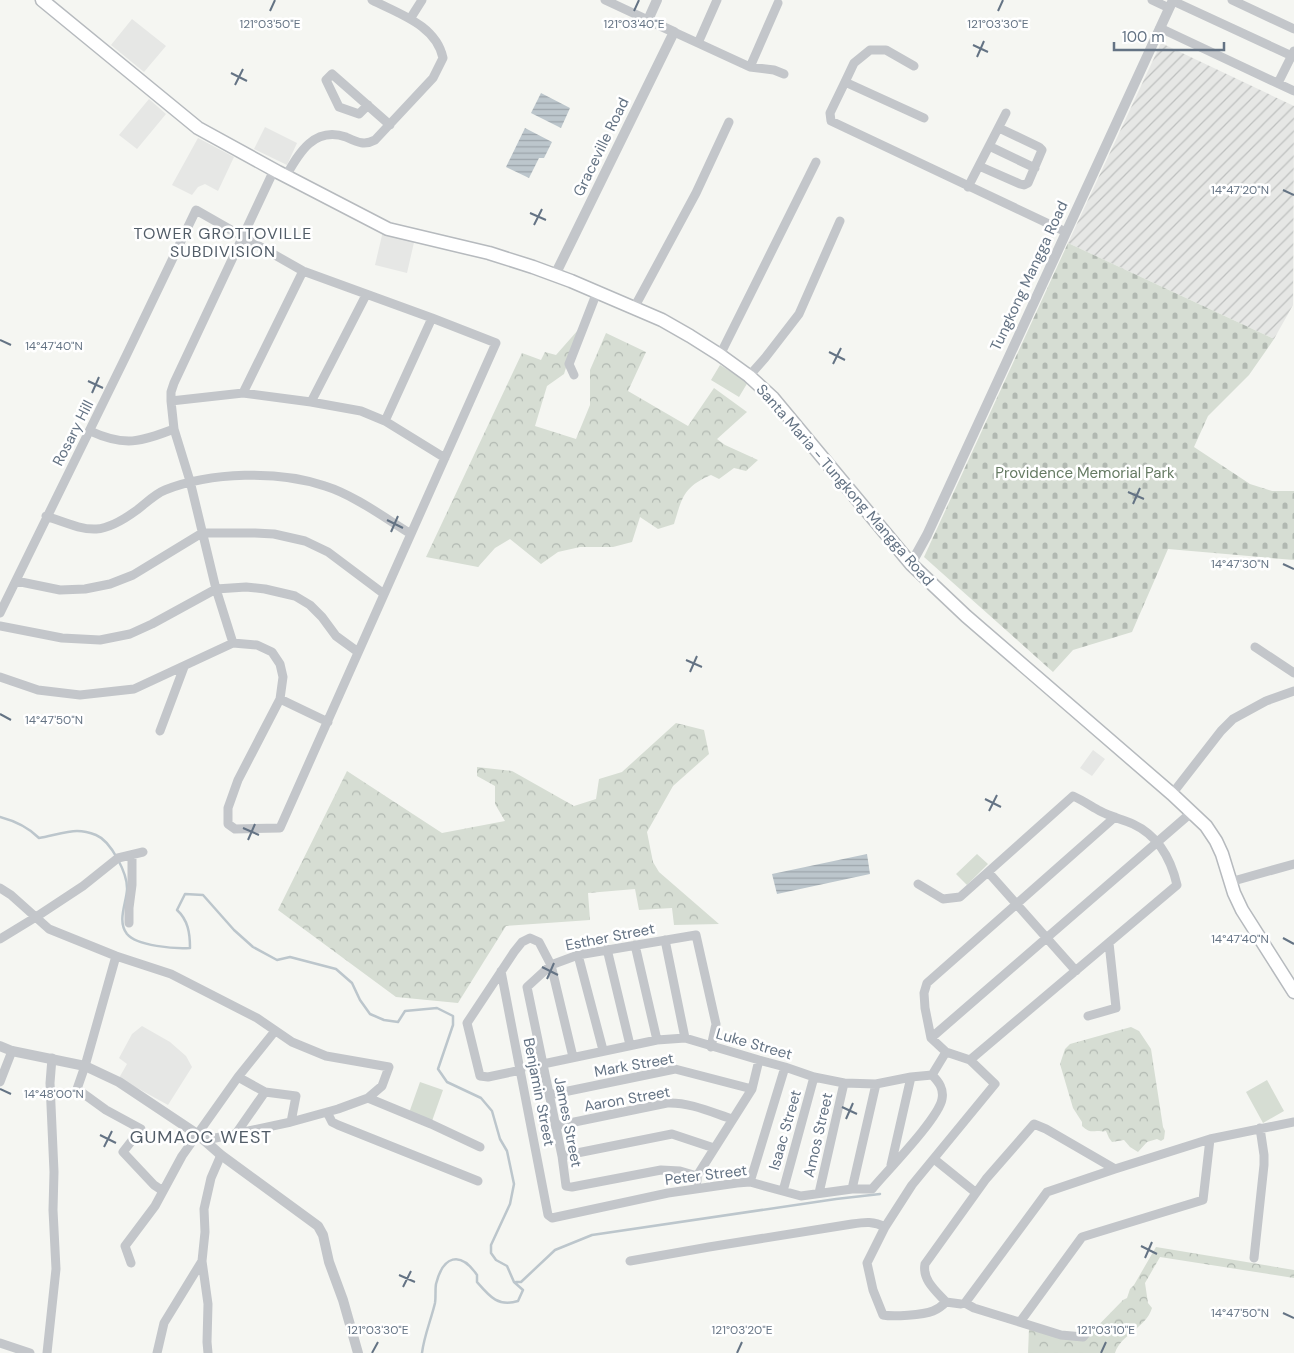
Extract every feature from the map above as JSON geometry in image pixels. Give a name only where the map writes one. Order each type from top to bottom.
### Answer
[{"type":"main road","name":"Santa Maria - Tungkong Mangga Road","points":[[42,0],[191,122],[274,170],[388,229],[489,254],[555,275],[634,308],[690,336],[749,376],[773,398],[911,564],[966,616],[1172,794],[1206,826],[1222,854],[1230,882],[1242,910],[1294,992]]},
{"type":"street","points":[[286,176],[306,145],[320,136],[335,134],[362,144],[375,140],[432,78],[443,58],[442,51],[423,26],[372,0]]},
{"type":"street","points":[[410,19],[422,0]]},
{"type":"street","points":[[605,0],[750,67],[774,70],[784,74]]},
{"type":"street","points":[[648,20],[657,0]]},
{"type":"street","points":[[698,43],[717,0]]},
{"type":"street","points":[[1152,0],[1172,3],[1293,55],[1278,83]]},
{"type":"street","points":[[1232,0],[1294,29]]},
{"type":"street","points":[[750,67],[778,3]]},
{"type":"street","name":"Tungkong Mangga Road","points":[[911,564],[927,535],[1172,3]]},
{"type":"street","points":[[1160,28],[1294,91]]},
{"type":"street","name":"Graceville Road","points":[[555,275],[674,32]]},
{"type":"street","points":[[914,66],[886,50],[870,50],[854,63],[830,113],[831,121],[1066,232]]},
{"type":"street","points":[[368,105],[359,114],[339,107],[326,80],[332,74],[368,105],[390,125]]},
{"type":"street","points":[[845,82],[924,118]]},
{"type":"street","points":[[968,187],[1006,113]]},
{"type":"street","points":[[634,308],[696,193],[729,122]]},
{"type":"street","points":[[978,166],[1024,185],[1028,183],[1042,150],[998,128]]},
{"type":"street","points":[[989,146],[1035,168]]},
{"type":"street","points":[[720,356],[816,162]]},
{"type":"street","points":[[234,643],[216,589],[190,481],[174,429],[171,392],[274,170]]},
{"type":"street","name":"Rosary Hill","points":[[0,613],[196,210],[242,237]]},
{"type":"street","points":[[749,376],[799,314],[840,221]]},
{"type":"street","points":[[0,677],[38,690],[80,695],[134,689],[234,643],[257,645],[272,652],[280,664],[283,677],[280,699],[238,780],[228,808],[228,824],[235,829],[280,828],[496,344],[432,318],[303,271],[242,237]]},
{"type":"street","points":[[242,393],[303,271]]},
{"type":"street","points":[[574,375],[570,364],[597,292]]},
{"type":"street","points":[[311,402],[366,295]]},
{"type":"street","points":[[385,421],[432,318]]},
{"type":"street","points":[[171,401],[242,393],[361,411],[385,421],[445,458]]},
{"type":"street","points":[[90,431],[105,438],[122,442],[146,440],[174,429]]},
{"type":"street","points":[[46,516],[89,530],[106,528],[120,522],[162,491],[190,481],[256,475],[326,486],[355,500],[411,534]]},
{"type":"street","points":[[16,581],[60,590],[85,589],[110,584],[133,575],[202,533],[274,534],[305,541],[328,552],[384,594]]},
{"type":"street","points":[[0,626],[62,638],[100,640],[130,634],[216,589],[265,589],[295,596],[310,605],[336,636],[358,652]]},
{"type":"street","points":[[1256,647],[1294,673]]},
{"type":"street","points":[[160,731],[184,667]]},
{"type":"street","points":[[1172,794],[1221,731],[1233,719],[1266,701],[1294,691]]},
{"type":"street","points":[[280,699],[328,722]]},
{"type":"street","points":[[918,884],[943,899],[960,896],[1073,796],[1099,811],[1136,825],[1148,832],[1158,842],[1169,859],[1177,885],[970,1060]]},
{"type":"street","points":[[931,1038],[1192,812]]},
{"type":"street","points":[[946,1302],[931,1312],[892,1317],[883,1315],[868,1274],[867,1263],[885,1227],[912,1185],[995,1084],[970,1060],[946,1052],[931,1038],[925,1008],[924,993],[927,984],[1115,818]]},
{"type":"street","points":[[0,939],[36,918],[83,886],[118,858],[143,852]]},
{"type":"street","points":[[129,923],[132,855]]},
{"type":"street","points":[[1230,882],[1294,864]]},
{"type":"street","points":[[988,872],[1076,971]]},
{"type":"street","points":[[0,888],[11,895],[49,929],[116,956],[171,974],[257,1018],[292,1042],[326,1056],[388,1067],[382,1086],[368,1098],[327,1112],[236,1135],[202,1137]]},
{"type":"street","name":"Esther Street","points":[[542,1064],[527,987],[551,965],[578,955],[607,949],[696,935],[716,1024],[711,1047]]},
{"type":"street","points":[[521,1070],[488,1077],[480,1076],[467,1023],[522,942],[530,938],[539,942],[551,965],[573,1057]]},
{"type":"street","points":[[665,940],[685,1038]]},
{"type":"street","points":[[1088,1016],[1116,1008],[1109,943]]},
{"type":"street","points":[[635,944],[657,1040]]},
{"type":"street","points":[[607,949],[630,1045]]},
{"type":"street","points":[[578,955],[603,1050]]},
{"type":"street","points":[[116,956],[77,1089],[106,1110],[141,1129],[123,1152],[154,1185],[163,1191]]},
{"type":"street","name":"Benjamin Street","points":[[502,971],[550,1218]]},
{"type":"street","points":[[131,1264],[125,1246],[202,1137],[238,1077],[275,1031]]},
{"type":"street","name":"Luke Street","points":[[542,1064],[657,1040],[685,1038],[711,1047],[785,1066],[814,1077],[844,1083],[876,1084],[932,1075]]},
{"type":"street","points":[[0,1046],[12,1051],[85,1066],[119,1082],[202,1137],[221,1155],[318,1226],[343,1300],[358,1353]]},
{"type":"street","points":[[0,1082],[12,1051]]},
{"type":"street","points":[[932,1075],[946,1052]]},
{"type":"street","points":[[47,1353],[56,1269],[50,1083],[52,1058]]},
{"type":"street","points":[[696,1189],[697,1176],[752,1089],[759,1060]]},
{"type":"street","name":"James Street","points":[[542,1064],[562,1156],[566,1186],[572,1187],[661,1170],[680,1171],[697,1176]]},
{"type":"street","points":[[750,1182],[785,1066]]},
{"type":"street","name":"Mark Street","points":[[549,1095],[675,1069],[752,1089]]},
{"type":"street","name":"Peter Street","points":[[550,1218],[668,1193],[750,1182],[801,1196],[852,1189],[872,1189],[935,1115],[943,1098],[940,1083],[932,1075]]},
{"type":"street","points":[[238,1077],[264,1092],[296,1096],[291,1122]]},
{"type":"street","name":"Isaac Street","points":[[783,1191],[814,1077]]},
{"type":"street","points":[[890,1168],[911,1077]]},
{"type":"street","name":"Amos Street","points":[[819,1193],[844,1083]]},
{"type":"street","points":[[852,1189],[876,1084]]},
{"type":"street","points":[[236,1135],[264,1092]]},
{"type":"street","points":[[368,1098],[480,1146]]},
{"type":"street","name":"Aaron Street","points":[[555,1126],[667,1103],[676,1103],[706,1110],[732,1119]]},
{"type":"street","points":[[327,1112],[332,1122],[478,1181]]},
{"type":"street","points":[[965,1303],[1047,1192],[1210,1139],[1294,1122]]},
{"type":"street","points":[[1088,1331],[1083,1337],[1061,1335],[974,1308],[965,1303],[946,1302],[926,1278],[925,1264],[976,1192],[1034,1124],[1115,1169]]},
{"type":"street","points":[[1254,1258],[1264,1165],[1260,1128]]},
{"type":"street","points":[[562,1156],[672,1134],[714,1148]]},
{"type":"street","points":[[1020,1322],[1082,1238],[1203,1200],[1210,1139]]},
{"type":"street","points":[[208,1353],[208,1304],[202,1261],[205,1232],[204,1209],[211,1178],[221,1155]]},
{"type":"street","points":[[934,1158],[976,1192]]},
{"type":"street","points":[[630,1261],[709,1246],[852,1224],[870,1222],[885,1227]]},
{"type":"street","points":[[157,1353],[164,1324],[202,1261]]},
{"type":"street","points":[[0,1343],[30,1353]]},
{"type":"shaded area","points":[[132,19],[166,46],[144,72],[111,45]]},
{"type":"shaded area","points":[[1161,43],[1294,106],[1293,305],[1274,339],[1068,243]]},
{"type":"shaded area","points":[[541,93],[570,108],[561,128],[531,113]]},
{"type":"shaded area","points":[[149,99],[166,114],[137,149],[119,135]]},
{"type":"shaded area","points":[[265,127],[297,143],[287,165],[254,149]]},
{"type":"shaded area","points":[[525,128],[552,142],[544,158],[539,158],[529,178],[506,167]]},
{"type":"shaded area","points":[[198,138],[234,157],[218,191],[205,184],[198,187],[192,195],[172,185]]},
{"type":"shaded area","points":[[383,231],[415,238],[407,273],[375,265]]},
{"type":"shaded area","points":[[1093,750],[1105,759],[1092,776],[1080,768]]},
{"type":"shaded area","points":[[867,854],[870,874],[777,894],[772,874]]},
{"type":"shaded area","points":[[142,1026],[170,1042],[186,1056],[192,1067],[168,1105],[119,1078],[127,1064],[119,1058],[132,1034]]},
{"type":"green space","name":"Providence Memorial Park","points":[[1068,243],[1274,339],[1249,375],[1208,416],[1194,447],[1250,484],[1272,491],[1294,491],[1294,560],[1168,549],[1132,632],[1073,650],[1053,672],[924,557]]},
{"type":"green space","points":[[578,330],[564,374],[547,386],[535,426],[576,439],[590,405],[590,370],[606,333],[646,352],[628,391],[688,426],[714,388],[747,412],[717,439],[725,445],[758,460],[746,471],[734,468],[719,479],[711,475],[695,484],[685,494],[674,524],[658,529],[640,517],[632,542],[613,547],[580,547],[558,552],[541,564],[510,539],[495,548],[478,567],[426,557],[522,353],[541,360],[545,352],[556,355]]},
{"type":"green space","points":[[720,365],[748,382],[739,397],[711,380]]},
{"type":"green space","points":[[676,723],[704,730],[709,754],[673,786],[647,832],[653,862],[659,872],[719,924],[674,925],[672,908],[639,910],[635,889],[588,893],[590,920],[506,926],[458,1003],[396,997],[278,910],[347,771],[442,833],[505,821],[495,804],[495,786],[477,776],[477,767],[512,771],[574,806],[596,799],[599,779],[622,772]]},
{"type":"green space","points":[[977,854],[988,864],[967,885],[956,874]]},
{"type":"green space","points":[[1131,1027],[1139,1031],[1151,1049],[1165,1131],[1164,1139],[1147,1142],[1138,1152],[1124,1140],[1112,1142],[1106,1131],[1090,1131],[1082,1126],[1082,1122],[1073,1108],[1060,1064],[1065,1049],[1070,1044]]},
{"type":"green space","points":[[1267,1080],[1284,1111],[1263,1123],[1246,1092]]},
{"type":"green space","points":[[420,1082],[443,1090],[432,1121],[409,1113]]},
{"type":"green space","points":[[1156,1247],[1294,1270],[1294,1278],[1160,1257],[1145,1283],[1148,1303],[1152,1308],[1149,1315],[1145,1321],[1122,1341],[1115,1353],[1028,1353],[1029,1329],[1084,1340],[1127,1298],[1130,1289]]},
{"type":"waterway","points":[[0,817],[21,825],[39,838],[77,831],[102,838],[118,859],[125,876],[127,890],[122,918],[124,929],[132,938],[147,944],[190,948],[188,927],[184,918],[177,910],[185,894],[203,895],[234,930],[253,947],[277,960],[290,957],[336,969],[352,983],[360,1000],[370,1014],[384,1020],[398,1022],[405,1011],[437,1008],[453,1016],[453,1025],[438,1069],[447,1082],[481,1098],[492,1111],[500,1139],[507,1151],[514,1184],[510,1204],[491,1245],[491,1253],[496,1260],[507,1266],[514,1282],[523,1290],[518,1301],[511,1303],[500,1302],[490,1296],[477,1282],[477,1275],[471,1267],[458,1259],[448,1262],[443,1267],[436,1284],[435,1303],[422,1353]]},
{"type":"waterway","points":[[516,1282],[521,1282],[555,1250],[592,1235],[880,1194]]},
{"type":"district","name":"TOWER GROTTOVILLE SUBDIVISION","points":[[223,242]]},
{"type":"district","name":"GUMAOC WEST","points":[[201,1137]]}]
